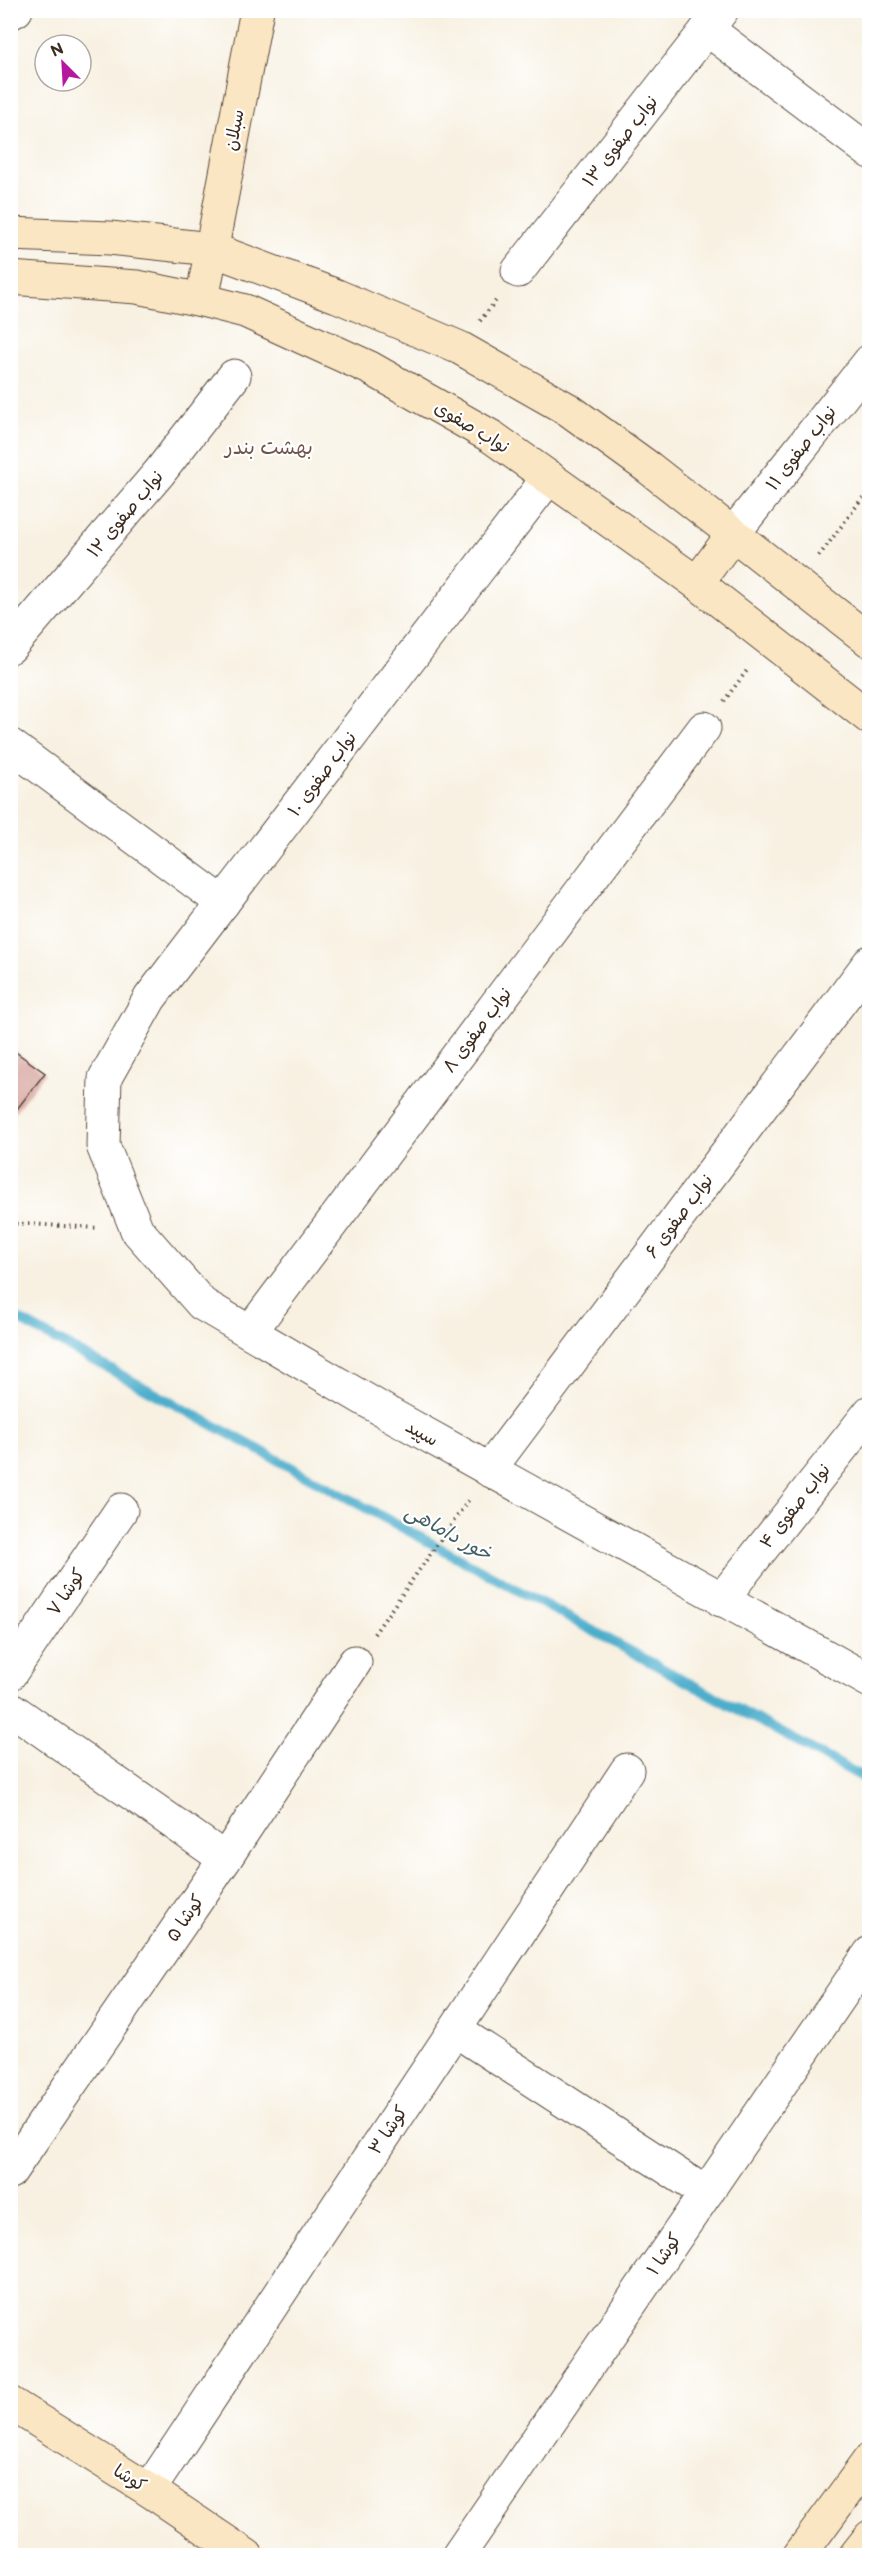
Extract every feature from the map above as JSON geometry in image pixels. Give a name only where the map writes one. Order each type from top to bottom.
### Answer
[{"type":"street","points":[[10,13],[15,10]]},
{"type":"street","name":"سبلان","points":[[202,300],[257,10]]},
{"type":"street","points":[[715,20],[870,152]]},
{"type":"street","name":"نواب صفوی ۱۳","points":[[518,271],[715,20]]},
{"type":"street","points":[[10,234],[100,237],[211,249],[337,296],[460,348],[569,410],[870,641]]},
{"type":"street","name":"نواب صفوی","points":[[10,279],[137,287],[202,300],[244,311],[370,368],[492,437],[697,583],[870,718]]},
{"type":"street","name":"نواب صفوی ۱۱","points":[[733,534],[866,373]]},
{"type":"street","name":"نواب صفوی ۱۲","points":[[10,647],[159,473],[234,376]]},
{"type":"street","name":"نواب صفوی ۱۰","points":[[105,1078],[150,998],[549,477]]},
{"type":"street","points":[[697,583],[733,534]]},
{"type":"street","name":"نواب صفوی ۸","points":[[250,1332],[704,728]]},
{"type":"street","points":[[10,745],[223,903]]},
{"type":"street","name":"نواب صفوی ۶","points":[[489,1470],[870,962]]},
{"type":"street","name":"سپید","points":[[105,1078],[103,1146],[137,1230],[202,1304],[489,1470],[720,1600],[870,1681]]},
{"type":"street","name":"نواب صفوی ۴","points":[[720,1600],[870,1412]]},
{"type":"street","name":"کوشا ۷","points":[[10,1674],[121,1510]]},
{"type":"street","name":"کوشا ۵","points":[[10,2172],[225,1859],[355,1662]]},
{"type":"street","points":[[10,1708],[225,1859]]},
{"type":"street","name":"کوشا ۳","points":[[149,2490],[627,1770]]},
{"type":"street","name":"کوشا ۱","points":[[458,2556],[870,1953]]},
{"type":"street","points":[[454,2030],[706,2193]]},
{"type":"street","name":"کوشا","points":[[14,2411],[149,2490],[247,2556]]},
{"type":"street","points":[[799,2556],[870,2459]]},
{"type":"street","points":[[855,2556],[870,2537]]},
{"type":"path","points":[[460,348],[518,271]]},
{"type":"path","points":[[831,539],[870,488]]},
{"type":"path","points":[[10,1223],[137,1230]]},
{"type":"path","points":[[355,1662],[489,1470]]},
{"type":"building","points":[[10,1048],[45,1073],[10,1118]]},
{"type":"waterway","name":"خور داماهی","points":[[10,1315],[870,1781]]},
{"type":"district","name":"بهشت بندر","points":[[269,447]]}]
